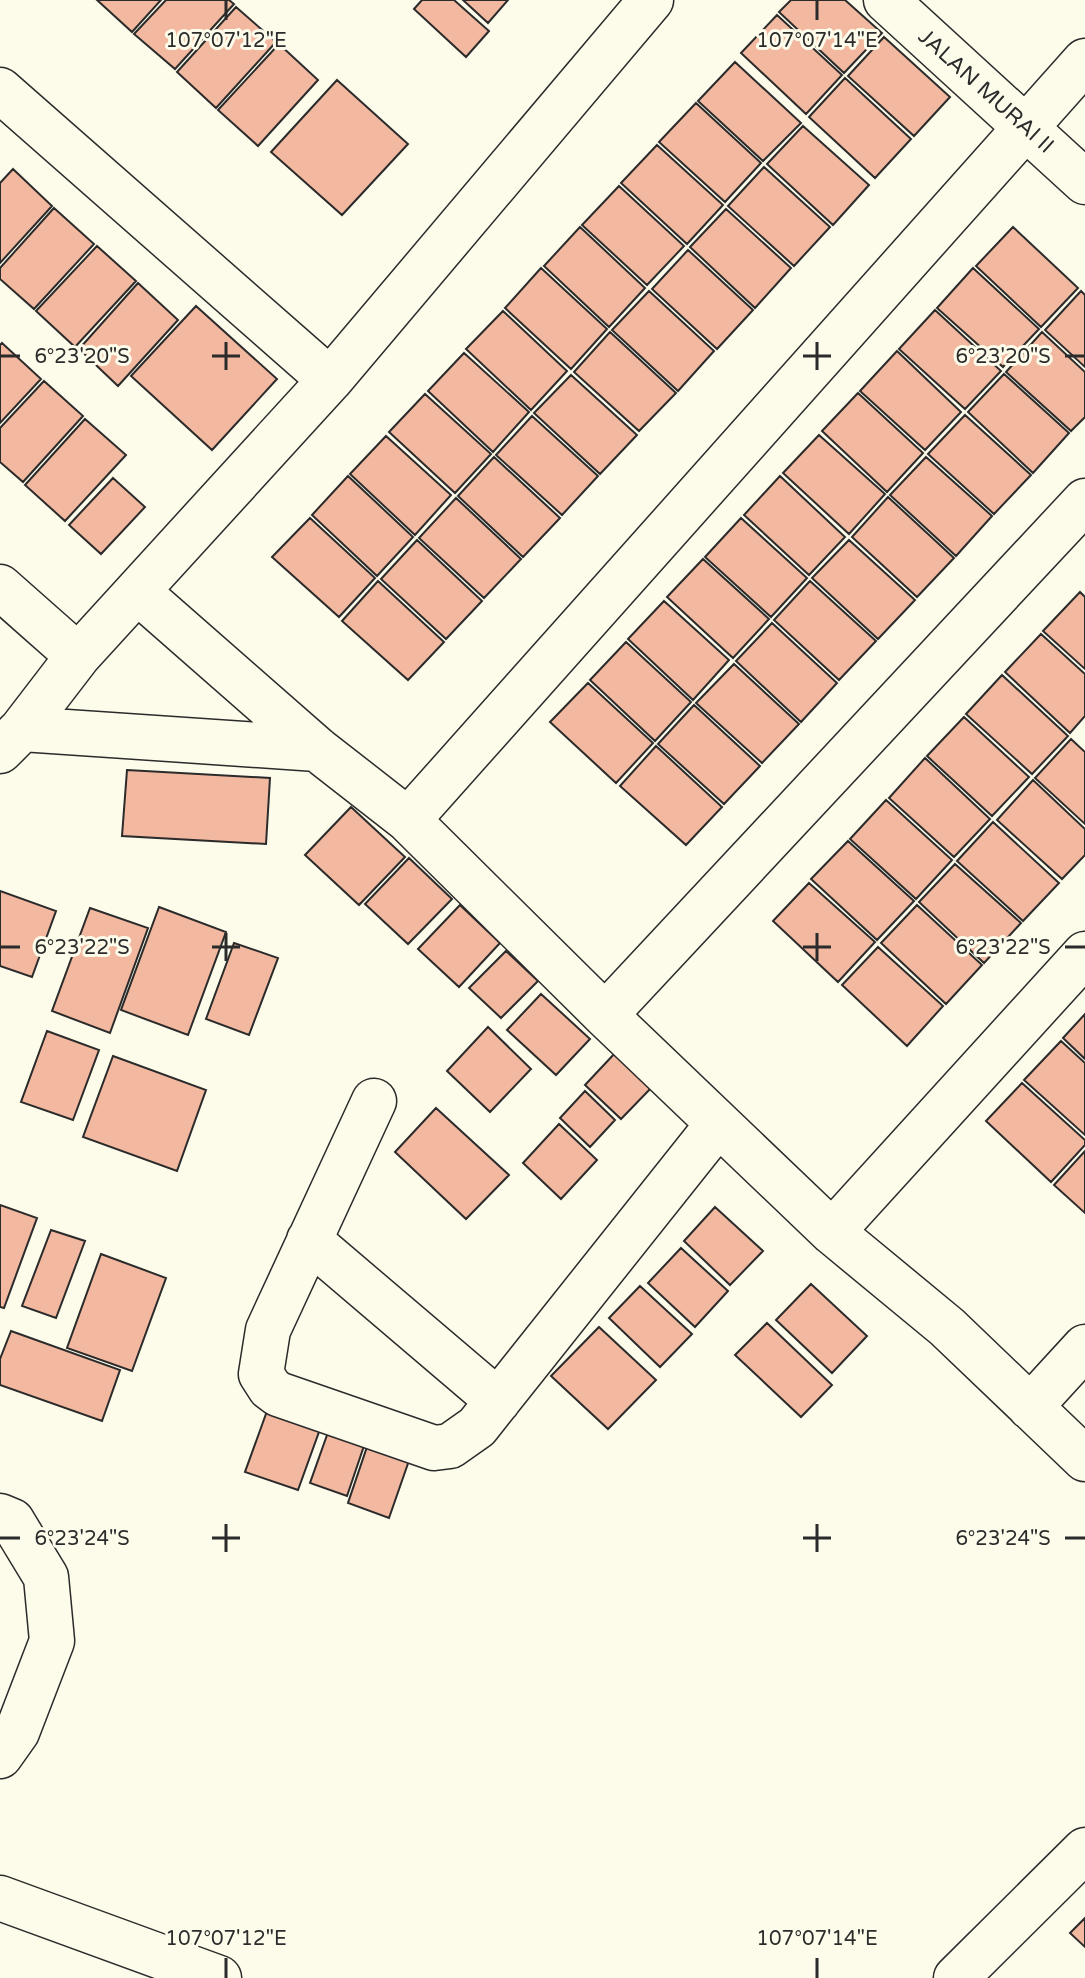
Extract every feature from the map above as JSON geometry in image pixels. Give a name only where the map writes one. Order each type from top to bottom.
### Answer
[{"type":"street","points":[[11,740],[78,656],[330,380],[651,0]]},
{"type":"street","name":"JALAN MURAI II","points":[[886,0],[1085,182]]},
{"type":"street","points":[[408,820],[1085,61]]},
{"type":"street","points":[[0,90],[330,380]]},
{"type":"street","points":[[605,1015],[1085,501]]},
{"type":"street","points":[[0,587],[78,656]]},
{"type":"street","points":[[138,592],[317,749],[408,820],[605,1015],[832,1232],[947,1327],[1085,1459]]},
{"type":"street","points":[[11,740],[317,749]]},
{"type":"street","points":[[832,1232],[1085,954]]},
{"type":"street","points":[[374,1101],[268,1330],[261,1374],[270,1388],[305,1403],[434,1448],[450,1446],[477,1427],[718,1124]]},
{"type":"street","points":[[309,1240],[498,1401]]},
{"type":"street","points":[[1030,1407],[1085,1347]]},
{"type":"street","points":[[0,1516],[12,1521],[46,1577],[52,1641],[17,1732],[0,1756]]},
{"type":"street","points":[[956,1978],[1085,1850]]},
{"type":"street","points":[[0,1898],[219,1978]]},
{"type":"building","points":[[97,0],[161,0],[132,32]]},
{"type":"building","points":[[166,0],[229,0],[234,4],[175,69],[134,34]]},
{"type":"building","points":[[422,0],[454,0],[489,31],[466,57],[414,9]]},
{"type":"building","points":[[463,0],[508,0],[488,23]]},
{"type":"building","points":[[791,0],[845,0],[882,33],[844,73],[779,12]]},
{"type":"building","points":[[236,7],[276,42],[216,108],[177,72]]},
{"type":"building","points":[[777,15],[842,75],[806,114],[741,53]]},
{"type":"building","points":[[884,37],[950,97],[914,136],[848,76]]},
{"type":"building","points":[[279,44],[318,80],[258,146],[218,110]]},
{"type":"building","points":[[735,62],[801,123],[763,161],[698,101]]},
{"type":"building","points":[[845,78],[911,139],[875,178],[809,117]]},
{"type":"building","points":[[337,80],[408,144],[342,215],[271,152]]},
{"type":"building","points":[[696,103],[761,163],[725,202],[659,142]]},
{"type":"building","points":[[803,126],[869,185],[833,225],[767,164]]},
{"type":"building","points":[[657,145],[723,205],[687,244],[621,183]]},
{"type":"building","points":[[764,167],[830,227],[794,266],[728,206]]},
{"type":"building","points":[[13,169],[52,206],[0,263],[0,183]]},
{"type":"building","points":[[619,186],[684,246],[647,285],[582,225]]},
{"type":"building","points":[[54,208],[94,244],[34,309],[0,279],[0,268]]},
{"type":"building","points":[[726,209],[791,268],[755,308],[690,247]]},
{"type":"building","points":[[580,227],[645,288],[609,327],[544,266]]},
{"type":"building","points":[[1013,227],[1078,288],[1041,327],[976,266]]},
{"type":"building","points":[[97,246],[136,281],[75,347],[36,311]]},
{"type":"building","points":[[688,250],[753,310],[717,349],[652,289]]},
{"type":"building","points":[[541,268],[607,329],[571,369],[505,308]]},
{"type":"building","points":[[973,268],[1039,329],[1003,367],[937,308]]},
{"type":"building","points":[[138,283],[178,320],[118,386],[79,349]]},
{"type":"building","points":[[649,291],[714,351],[678,391],[612,330]]},
{"type":"building","points":[[1081,291],[1085,295],[1085,367],[1045,330]]},
{"type":"building","points":[[196,306],[277,379],[212,450],[131,376]]},
{"type":"building","points":[[935,310],[1001,371],[965,409],[899,349]]},
{"type":"building","points":[[503,311],[567,371],[531,410],[466,349]]},
{"type":"building","points":[[610,332],[676,393],[639,431],[574,372]]},
{"type":"building","points":[[1042,332],[1085,372],[1085,417],[1071,431],[1006,372]]},
{"type":"building","points":[[2,343],[41,379],[0,423],[0,345]]},
{"type":"building","points":[[897,351],[961,412],[925,450],[860,391]]},
{"type":"building","points":[[464,353],[529,412],[493,452],[428,391]]},
{"type":"building","points":[[1004,374],[1069,433],[1033,473],[968,412]]},
{"type":"building","points":[[571,375],[637,435],[600,474],[534,413]]},
{"type":"building","points":[[44,381],[83,416],[23,482],[0,462],[0,428]]},
{"type":"building","points":[[858,393],[923,453],[887,492],[822,431]]},
{"type":"building","points":[[425,394],[491,454],[455,493],[389,432]]},
{"type":"building","points":[[965,415],[1031,475],[994,514],[928,454]]},
{"type":"building","points":[[532,416],[598,476],[562,515],[496,455]]},
{"type":"building","points":[[85,419],[126,455],[65,521],[25,485]]},
{"type":"building","points":[[819,435],[885,494],[849,534],[783,473]]},
{"type":"building","points":[[386,436],[451,495],[415,535],[350,474]]},
{"type":"building","points":[[494,457],[560,518],[523,557],[458,496]]},
{"type":"building","points":[[926,457],[992,516],[956,556],[890,495]]},
{"type":"building","points":[[348,476],[413,537],[377,576],[312,515]]},
{"type":"building","points":[[780,476],[845,537],[809,575],[744,515]]},
{"type":"building","points":[[113,478],[145,507],[101,554],[69,525]]},
{"type":"building","points":[[888,497],[954,558],[917,597],[852,537]]},
{"type":"building","points":[[456,498],[521,559],[484,598],[419,538]]},
{"type":"building","points":[[310,518],[375,578],[339,617],[272,557]]},
{"type":"building","points":[[741,518],[807,578],[771,617],[705,557]]},
{"type":"building","points":[[417,540],[482,601],[446,639],[381,579]]},
{"type":"building","points":[[849,540],[915,600],[878,639],[812,578]]},
{"type":"building","points":[[703,559],[769,619],[733,658],[667,597]]},
{"type":"building","points":[[378,581],[444,642],[408,680],[342,621]]},
{"type":"building","points":[[810,581],[876,641],[839,680],[774,620]]},
{"type":"building","points":[[1080,592],[1085,597],[1085,669],[1043,631]]},
{"type":"building","points":[[664,601],[729,660],[693,700],[628,639]]},
{"type":"building","points":[[772,623],[837,683],[801,722],[736,661]]},
{"type":"building","points":[[1041,634],[1085,674],[1085,716],[1070,733],[1005,672]]},
{"type":"building","points":[[626,642],[691,702],[655,741],[590,680]]},
{"type":"building","points":[[734,664],[799,724],[762,763],[696,703]]},
{"type":"building","points":[[1002,675],[1068,736],[1032,774],[966,714]]},
{"type":"building","points":[[588,683],[653,743],[616,783],[550,722]]},
{"type":"building","points":[[694,705],[760,766],[724,804],[658,744]]},
{"type":"building","points":[[964,717],[1029,777],[992,816],[927,756]]},
{"type":"building","points":[[1071,739],[1085,752],[1085,824],[1035,778]]},
{"type":"building","points":[[656,746],[722,807],[686,845],[620,786]]},
{"type":"building","points":[[925,758],[990,819],[954,857],[889,798]]},
{"type":"building","points":[[127,770],[270,778],[266,844],[122,836]]},
{"type":"building","points":[[1033,780],[1085,829],[1085,855],[1062,879],[997,820]]},
{"type":"building","points":[[886,800],[952,860],[916,899],[850,839]]},
{"type":"building","points":[[351,807],[405,857],[359,905],[305,855]]},
{"type":"building","points":[[993,822],[1059,883],[1023,921],[957,861]]},
{"type":"building","points":[[848,841],[914,901],[877,940],[811,879]]},
{"type":"building","points":[[409,858],[452,899],[408,944],[365,904]]},
{"type":"building","points":[[955,864],[1021,923],[984,963],[919,902]]},
{"type":"building","points":[[809,883],[875,942],[838,982],[773,921]]},
{"type":"building","points":[[0,891],[56,911],[32,977],[0,966]]},
{"type":"building","points":[[460,905],[500,943],[459,987],[418,949]]},
{"type":"building","points":[[917,905],[982,965],[946,1004],[881,943]]},
{"type":"building","points":[[159,907],[226,932],[188,1035],[121,1010]]},
{"type":"building","points":[[90,908],[148,928],[110,1033],[52,1011]]},
{"type":"building","points":[[234,943],[278,958],[249,1035],[206,1019]]},
{"type":"building","points":[[878,947],[943,1006],[907,1046],[842,985]]},
{"type":"building","points":[[506,951],[538,981],[501,1018],[469,988]]},
{"type":"building","points":[[541,994],[590,1039],[556,1075],[507,1030]]},
{"type":"building","points":[[1085,1014],[1085,1059],[1063,1038]]},
{"type":"building","points":[[488,1027],[531,1069],[490,1112],[447,1071]]},
{"type":"building","points":[[47,1031],[99,1050],[73,1120],[21,1102]]},
{"type":"building","points":[[1061,1041],[1085,1063],[1085,1135],[1024,1080]]},
{"type":"building","points":[[616,1052],[653,1086],[621,1119],[585,1085]]},
{"type":"building","points":[[113,1056],[206,1090],[177,1171],[83,1137]]},
{"type":"building","points":[[1022,1083],[1085,1140],[1085,1145],[1051,1182],[986,1121]]},
{"type":"building","points":[[585,1091],[615,1120],[590,1147],[560,1118]]},
{"type":"building","points":[[436,1108],[509,1175],[466,1219],[395,1152]]},
{"type":"building","points":[[559,1124],[597,1160],[561,1199],[523,1163]]},
{"type":"building","points":[[1085,1151],[1085,1213],[1054,1185]]},
{"type":"building","points":[[0,1205],[37,1218],[4,1308],[0,1307]]},
{"type":"building","points":[[715,1207],[763,1251],[730,1285],[684,1241]]},
{"type":"building","points":[[51,1230],[85,1241],[56,1318],[22,1306]]},
{"type":"building","points":[[681,1248],[728,1291],[695,1327],[648,1283]]},
{"type":"building","points":[[101,1254],[166,1278],[132,1371],[67,1348]]},
{"type":"building","points":[[811,1284],[867,1336],[832,1373],[776,1320]]},
{"type":"building","points":[[640,1286],[692,1334],[660,1367],[609,1318]]},
{"type":"building","points":[[767,1323],[832,1385],[801,1417],[735,1355]]},
{"type":"building","points":[[599,1327],[656,1380],[608,1429],[551,1376]]},
{"type":"building","points":[[11,1331],[120,1370],[102,1421],[0,1385],[0,1359]]},
{"type":"building","points":[[271,1400],[324,1418],[298,1490],[245,1472]]},
{"type":"building","points":[[332,1421],[368,1434],[347,1496],[310,1483]]},
{"type":"building","points":[[370,1438],[412,1452],[389,1518],[348,1503]]},
{"type":"building","points":[[1085,1918],[1085,1947],[1070,1933]]}]
